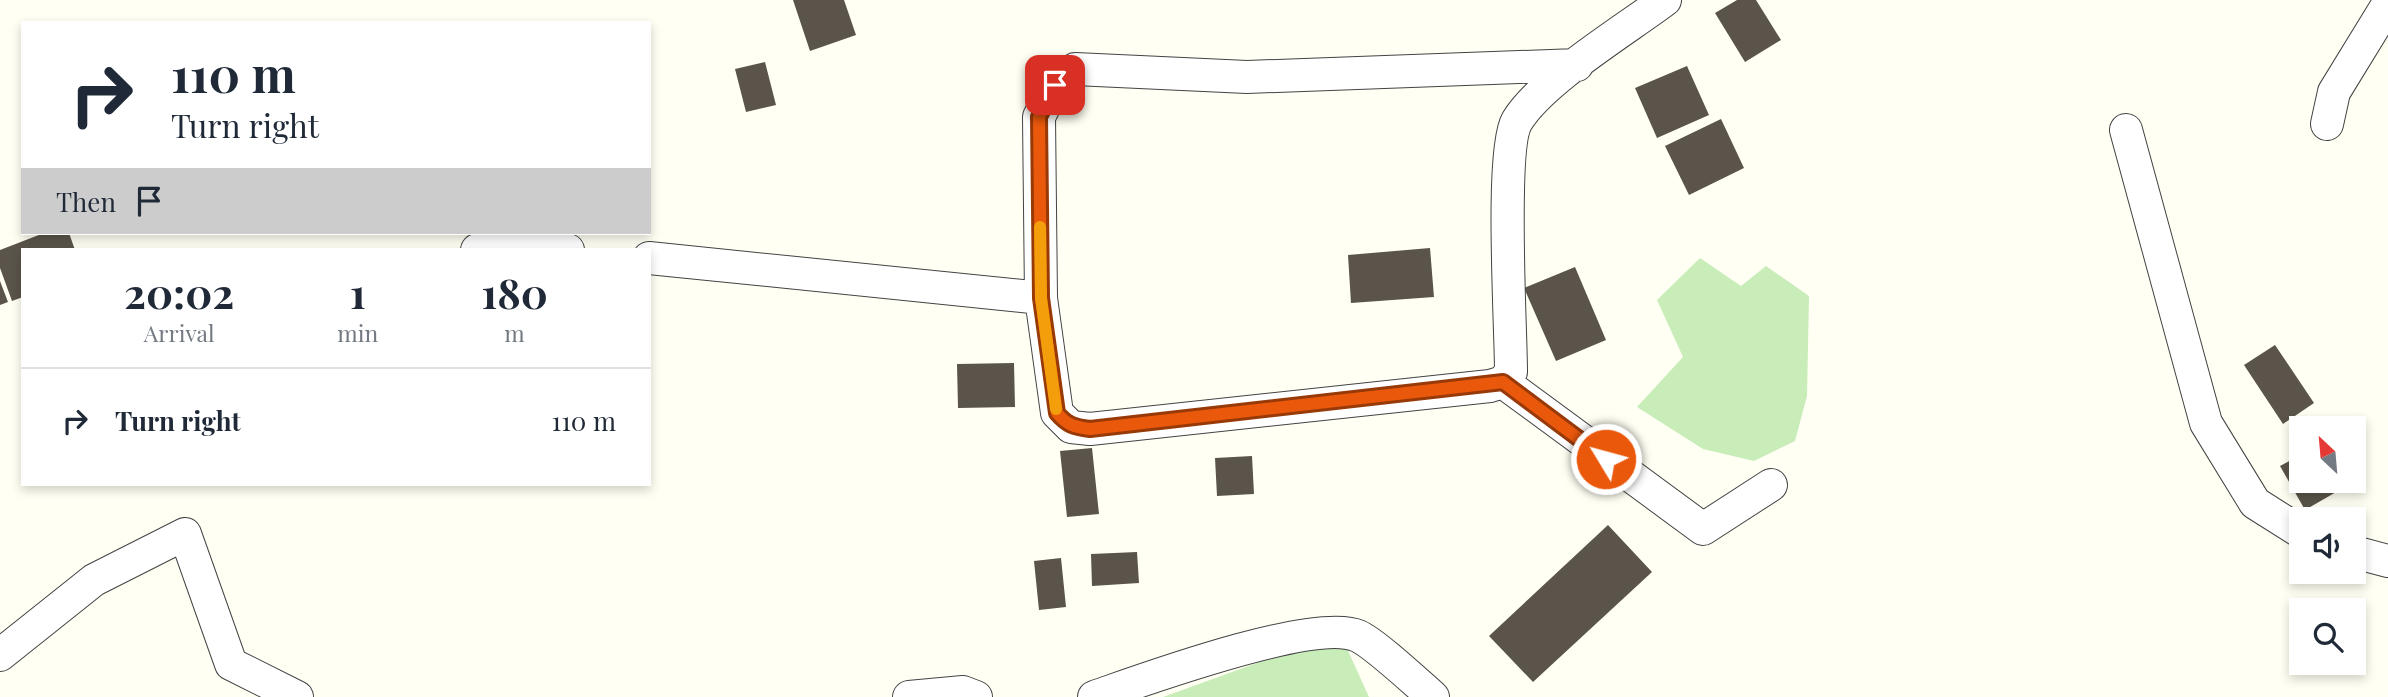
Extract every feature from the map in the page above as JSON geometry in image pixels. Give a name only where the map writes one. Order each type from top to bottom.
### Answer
[{"type":"street","points":[[1503,382],[1511,372],[1509,176],[1516,123],[1543,90],[1665,0]]},
{"type":"street","points":[[2327,124],[2334,92],[2388,4]]},
{"type":"street","points":[[1577,65],[1247,77],[1074,69],[1055,85],[1039,117],[1041,298],[1057,413],[1071,427],[1090,429],[1503,382],[1703,529],[1771,485]]},
{"type":"street","points":[[2126,130],[2206,423],[2255,503],[2289,525]]},
{"type":"street","points":[[485,248],[530,248]]},
{"type":"street","points":[[651,258],[1041,298]]},
{"type":"street","points":[[0,655],[94,580],[185,534],[231,664],[297,697]]},
{"type":"street","points":[[2366,555],[2388,561]]},
{"type":"street","points":[[1094,697],[1196,662],[1326,631],[1358,636],[1433,697]]},
{"type":"street","points":[[909,697],[963,692],[975,697]]},
{"type":"green space","points":[[1700,258],[1741,286],[1766,266],[1809,296],[1807,396],[1795,441],[1754,461],[1703,449],[1637,407],[1683,357],[1657,300]]},
{"type":"green space","points":[[1340,633],[1369,697],[1163,697]]},
{"type":"building","points":[[793,0],[844,0],[856,35],[810,51]]},
{"type":"building","points":[[1737,0],[1756,0],[1781,40],[1745,62],[1715,13]]},
{"type":"building","points":[[765,62],[776,105],[746,112],[735,69]]},
{"type":"building","points":[[1687,66],[1709,115],[1657,138],[1635,88]]},
{"type":"building","points":[[1721,119],[1744,168],[1689,195],[1665,146]]},
{"type":"building","points":[[39,235],[70,235],[74,248],[21,248],[21,298],[12,301],[0,268],[0,250]]},
{"type":"building","points":[[1430,248],[1434,297],[1351,303],[1348,255]]},
{"type":"building","points":[[1575,267],[1606,340],[1556,361],[1524,288]]},
{"type":"building","points":[[0,281],[8,302],[0,305]]},
{"type":"building","points":[[2275,345],[2314,403],[2295,416],[2289,416],[2289,420],[2283,424],[2244,365]]},
{"type":"building","points":[[1014,363],[1015,407],[958,408],[957,364]]},
{"type":"building","points":[[1092,448],[1099,514],[1067,517],[1060,451]]},
{"type":"building","points":[[1252,456],[1254,494],[1217,496],[1215,458]]},
{"type":"building","points":[[2289,461],[2289,482],[2280,466]]},
{"type":"building","points":[[2296,494],[2333,494],[2310,507],[2303,507]]},
{"type":"building","points":[[1608,525],[1652,572],[1533,682],[1489,636]]},
{"type":"building","points":[[1137,552],[1139,583],[1092,586],[1091,554]]},
{"type":"building","points":[[1061,558],[1066,607],[1039,610],[1034,561]]},
{"type":"slow traffic","points":[[1040,227],[1041,298],[1056,409]]},
{"type":"route","points":[[1055,85],[1039,117],[1041,298],[1057,413],[1065,423],[1071,427],[1090,429],[1490,386],[1503,382],[1606,459]]}]
